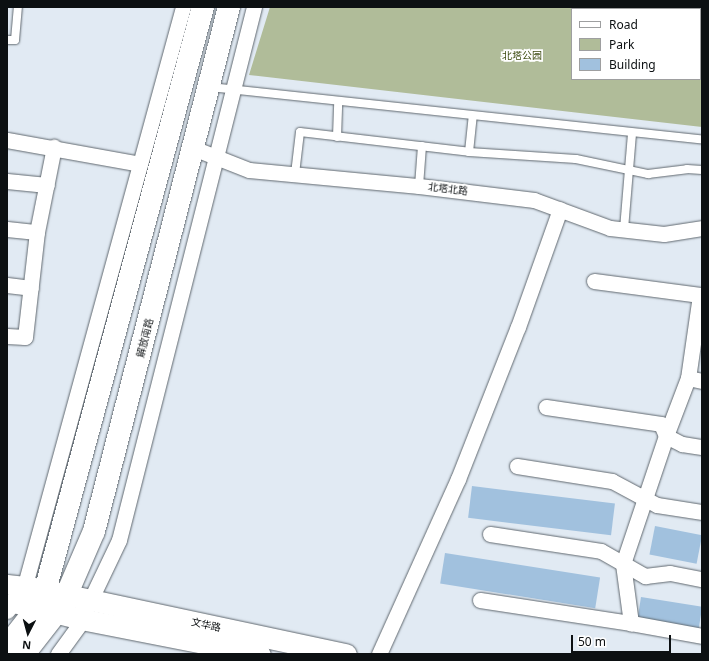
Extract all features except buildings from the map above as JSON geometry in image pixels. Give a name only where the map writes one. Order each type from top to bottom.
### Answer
[{"type":"main road","name":"解放南路","points":[[7,646],[29,599],[203,7]]},
{"type":"main road","name":"解放南路","points":[[24,654],[29,599],[94,532],[230,7]]},
{"type":"main road","name":"文华路","points":[[29,599],[90,601],[346,654]]},
{"type":"main road","name":"文华路","points":[[29,599],[81,619],[260,654]]},
{"type":"street","points":[[29,599],[140,164],[183,7]]},
{"type":"street","points":[[58,654],[81,619],[119,540],[254,7]]},
{"type":"street","points":[[7,140],[54,147],[140,164]]},
{"type":"street","points":[[7,336],[25,337],[37,232],[54,147]]},
{"type":"street","name":"北塔北路","points":[[193,148],[249,170],[419,186],[534,200],[610,228],[664,234],[702,228]]},
{"type":"street","points":[[7,180],[47,185]]},
{"type":"street","points":[[379,654],[458,479],[518,327],[560,209]]},
{"type":"street","points":[[7,229],[37,232]]},
{"type":"street","points":[[594,281],[700,295],[695,380],[666,436],[623,564],[631,622]]},
{"type":"street","points":[[7,286],[31,288]]},
{"type":"street","points":[[546,407],[661,424],[666,436],[682,444],[702,447]]},
{"type":"street","points":[[517,466],[612,481],[657,505],[702,512]]},
{"type":"street","points":[[490,534],[601,551],[645,576],[670,573],[702,579]]},
{"type":"street","points":[[480,600],[631,622],[702,636]]},
{"type":"lane","points":[[7,40],[15,40],[18,7]]},
{"type":"lane","points":[[209,87],[702,140]]},
{"type":"lane","points":[[337,137],[338,101]]},
{"type":"lane","points":[[468,152],[473,116]]},
{"type":"lane","points":[[295,174],[300,132],[468,152],[576,159],[648,174],[687,168],[702,170]]},
{"type":"lane","points":[[624,229],[632,132]]},
{"type":"lane","points":[[419,186],[422,146]]},
{"type":"green space","name":"北塔公园","points":[[270,7],[702,7],[702,127],[249,75]]}]
